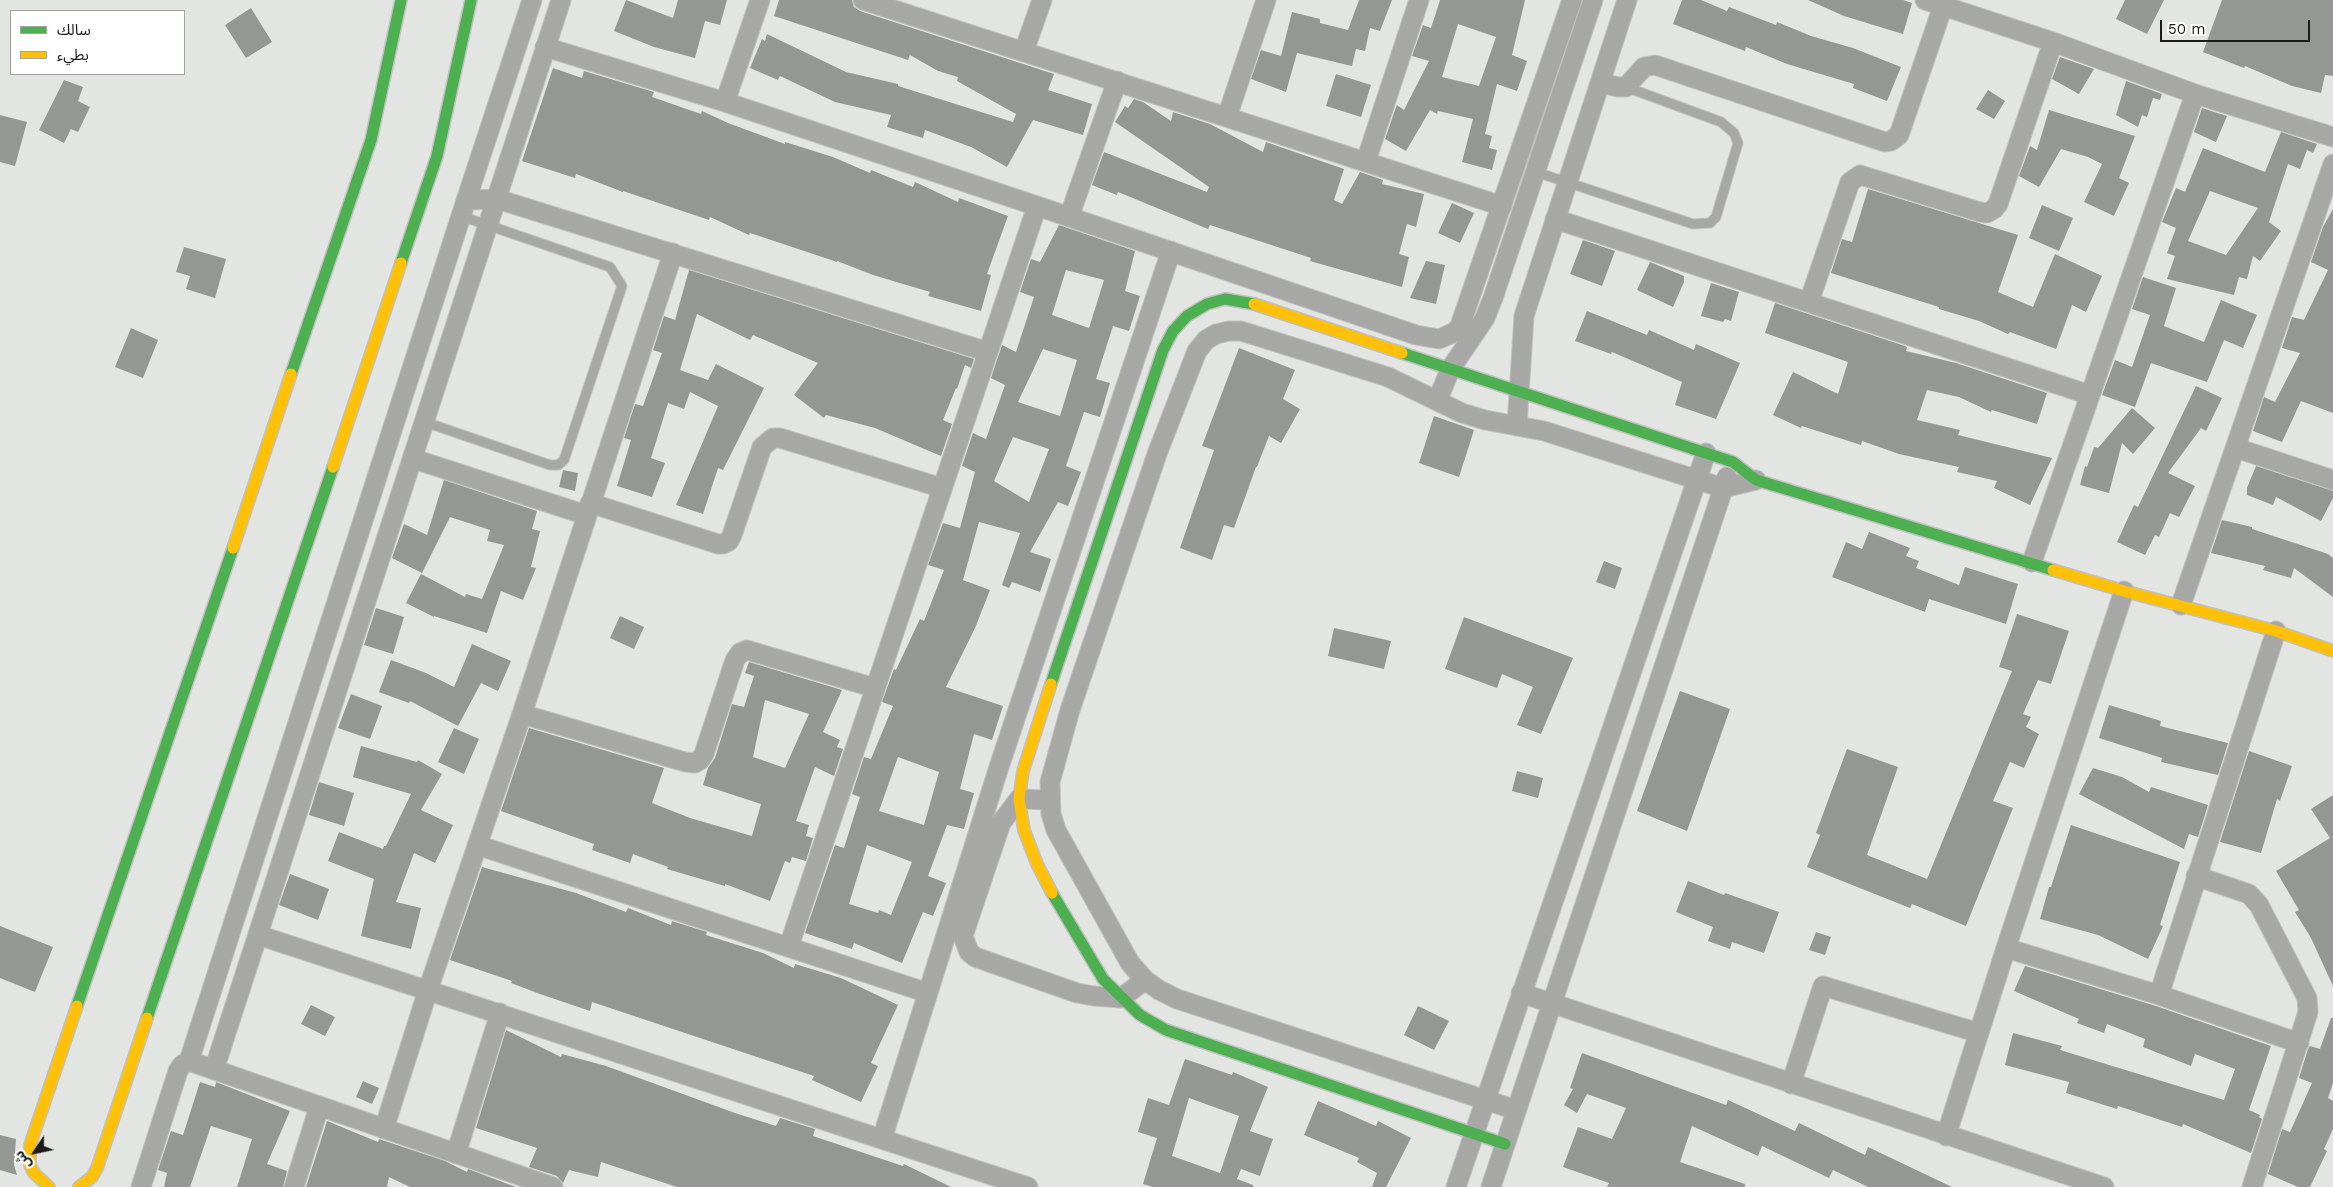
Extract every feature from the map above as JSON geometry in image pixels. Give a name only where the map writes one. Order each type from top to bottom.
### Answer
[{"type":"main road","points":[[49,1187],[40,1181],[30,1165],[30,1145],[371,140],[402,0]]},
{"type":"main road","points":[[79,1187],[92,1177],[97,1168],[437,156],[454,90],[471,0]]},
{"type":"main road","points":[[1505,1144],[1166,1030],[1140,1016],[1103,979],[1037,864],[1024,830],[1019,799],[1024,771],[1078,599],[1164,350],[1173,331],[1188,316],[1207,304],[1225,299],[1247,302],[1281,312],[1733,462],[1756,480],[2124,590],[2276,631],[2333,651]]},
{"type":"street","points":[[140,1187],[178,1071],[182,1065],[189,1061],[463,208],[532,0]]},
{"type":"street","points":[[214,1070],[414,459],[561,0]]},
{"type":"street","points":[[725,102],[760,0]]},
{"type":"street","points":[[863,0],[1502,206]]},
{"type":"street","points":[[1024,51],[1042,0]]},
{"type":"street","points":[[1227,117],[1266,0]]},
{"type":"street","points":[[1366,161],[1418,0]]},
{"type":"street","points":[[545,47],[725,102],[1069,216],[1416,335],[1439,339],[1448,336],[1460,326],[1572,0]]},
{"type":"street","points":[[1437,401],[1451,368],[1485,318],[1536,172],[1592,0]]},
{"type":"street","points":[[1517,426],[1524,316],[1628,0]]},
{"type":"street","points":[[1925,0],[2053,42],[2195,94],[2333,137]]},
{"type":"street","points":[[1601,83],[1626,87],[1631,84],[1644,67],[1655,65],[1885,142],[1890,141],[1899,135],[1943,6]]},
{"type":"street","points":[[1809,302],[1850,182],[1860,174],[1980,212],[1987,213],[1994,209],[1998,204],[2053,42]]},
{"type":"street","points":[[1069,216],[1117,82]]},
{"type":"street","points":[[2032,562],[2195,94]]},
{"type":"street","points":[[2181,605],[2333,164]]},
{"type":"street","points":[[463,208],[498,199],[988,352]]},
{"type":"street","points":[[790,946],[1037,206]]},
{"type":"street","points":[[1555,219],[2090,395]]},
{"type":"street","points":[[882,1139],[998,770],[1171,251]]},
{"type":"street","points":[[384,1129],[428,990],[522,714],[672,253]]},
{"type":"street","points":[[1281,312],[1289,292]]},
{"type":"street","points":[[1147,321],[1173,331]]},
{"type":"street","points":[[1516,1110],[1177,999],[1145,980],[1130,963],[1056,830],[1049,800],[1050,782],[1070,710],[1157,454],[1197,351],[1211,337],[1229,330],[1241,331],[1388,377],[1413,387],[1437,401],[1485,420],[1544,431],[1723,488],[1756,480]]},
{"type":"street","points":[[400,404],[427,418]]},
{"type":"street","points":[[414,459],[718,544],[729,541],[762,447],[773,438],[780,438],[942,488]]},
{"type":"street","points":[[1131,445],[1157,454]]},
{"type":"street","points":[[2236,448],[2333,480]]},
{"type":"street","points":[[1456,1187],[1706,453]]},
{"type":"street","points":[[1491,1187],[1733,462]]},
{"type":"street","points":[[1946,1136],[2124,590]]},
{"type":"street","points":[[2159,995],[2276,631]]},
{"type":"street","points":[[522,714],[685,762],[694,763],[700,760],[704,754],[735,660],[740,653],[747,650],[875,688]]},
{"type":"street","points":[[1049,800],[1019,799],[1001,823],[963,936],[965,945],[975,957],[1068,990],[1094,996],[1120,998],[1145,980]]},
{"type":"street","points":[[478,845],[790,946],[928,993]]},
{"type":"street","points":[[2196,876],[2240,889],[2249,894],[2259,905],[2307,998],[2308,1012],[2252,1187]]},
{"type":"street","points":[[258,935],[1028,1187]]},
{"type":"street","points":[[2006,948],[2159,995],[2298,1043]]},
{"type":"street","points":[[1791,1084],[1823,986],[1979,1033]]},
{"type":"street","points":[[1521,994],[2101,1186]]},
{"type":"street","points":[[456,1154],[500,1013]]},
{"type":"street","points":[[189,1061],[552,1187]]},
{"type":"street","points":[[294,1187],[319,1107]]},
{"type":"lane","points":[[1536,172],[1693,224],[1710,222],[1716,217],[1738,143],[1734,133],[1721,122],[1626,87]]},
{"type":"lane","points":[[427,418],[550,465],[558,466],[564,460],[622,286],[610,267],[489,225],[463,208]]},
{"type":"building","points":[[626,0],[673,18],[678,0],[727,0],[720,25],[705,21],[695,58],[654,47],[614,31]]},
{"type":"building","points":[[779,0],[852,0],[854,7],[860,11],[1054,74],[1048,90],[1092,104],[1083,135],[1033,120],[1007,167],[971,147],[925,130],[923,138],[887,127],[891,115],[835,102],[780,76],[778,80],[750,68],[762,39],[765,41],[767,34],[846,72],[898,84],[898,86],[1013,122],[1016,114],[957,81],[958,77],[938,71],[910,55],[908,60],[774,16]]},
{"type":"building","points":[[1359,0],[1392,0],[1380,31],[1370,28],[1365,51],[1356,49],[1352,66],[1297,53],[1286,92],[1251,79],[1261,50],[1281,56],[1292,12],[1320,19],[1320,23],[1348,30]]},
{"type":"building","points":[[1440,0],[1525,0],[1512,55],[1527,61],[1517,91],[1497,84],[1485,134],[1492,136],[1489,148],[1497,150],[1492,170],[1462,162],[1473,119],[1438,111],[1437,114],[1430,110],[1406,151],[1385,139],[1397,105],[1404,110],[1429,61],[1412,56],[1423,25],[1431,28]],"holes":[[[1458,24],[1496,37],[1479,86],[1442,77]]]},
{"type":"building","points":[[1682,0],[1701,0],[1727,11],[1729,7],[1776,25],[1777,22],[1811,36],[1853,48],[1901,67],[1887,101],[1853,88],[1854,84],[1787,64],[1746,47],[1745,51],[1673,24]]},
{"type":"building","points":[[1808,0],[1903,0],[1912,3],[1903,34],[1844,16]]},
{"type":"building","points":[[2125,0],[2164,0],[2147,34],[2116,19]]},
{"type":"building","points":[[2222,0],[2333,0],[2333,76],[2325,75],[2321,93],[2292,86],[2245,66],[2244,68],[2203,52]]},
{"type":"building","points":[[251,8],[272,42],[246,58],[225,25]]},
{"type":"building","points":[[2060,57],[2094,69],[2079,94],[2052,79]]},
{"type":"building","points":[[553,68],[582,78],[584,71],[654,92],[652,97],[701,114],[702,111],[728,123],[785,144],[785,142],[833,157],[870,173],[871,170],[913,187],[915,182],[958,202],[959,198],[1008,216],[987,274],[991,275],[981,311],[928,296],[930,292],[873,275],[837,261],[750,233],[749,235],[710,217],[709,220],[623,192],[576,174],[575,178],[522,161]]},
{"type":"building","points":[[1336,74],[1371,85],[1361,117],[1326,106]]},
{"type":"building","points":[[64,80],[83,87],[78,101],[90,107],[78,132],[71,129],[64,143],[39,130]]},
{"type":"building","points":[[2126,81],[2162,94],[2160,100],[2153,98],[2147,117],[2142,115],[2138,127],[2116,115]]},
{"type":"building","points":[[1988,90],[2005,101],[1994,119],[1976,109]]},
{"type":"building","points":[[1134,99],[1143,102],[1171,121],[1173,112],[1210,124],[1263,152],[1266,142],[1344,169],[1334,200],[1342,204],[1360,172],[1383,180],[1382,184],[1424,194],[1416,227],[1407,224],[1399,254],[1409,257],[1402,287],[1310,261],[1311,258],[1210,225],[1208,229],[1118,192],[1117,195],[1092,185],[1104,152],[1207,192],[1209,187],[1115,122],[1125,106],[1128,108]]},
{"type":"building","points":[[2202,108],[2227,116],[2216,142],[2194,132]]},
{"type":"building","points":[[2049,110],[2135,136],[2119,178],[2129,183],[2114,216],[2084,202],[2102,164],[2088,157],[2061,149],[2039,187],[2019,176],[2030,146],[2037,150]]},
{"type":"building","points":[[0,115],[27,122],[15,166],[0,162]]},
{"type":"building","points":[[2281,132],[2317,144],[2313,153],[2307,150],[2300,169],[2288,164],[2269,222],[2281,231],[2260,261],[2253,256],[2247,279],[2239,277],[2234,295],[2167,279],[2175,256],[2167,253],[2176,228],[2162,222],[2176,188],[2185,192],[2203,148],[2265,172]],"holes":[[[2210,191],[2258,208],[2226,255],[2188,241]]]},
{"type":"building","points":[[1868,189],[2018,235],[1998,292],[2033,307],[2055,254],[2102,276],[2086,312],[2072,305],[2056,349],[2010,332],[2008,334],[1979,321],[1939,309],[1939,307],[1831,273],[1842,239],[1852,242]]},
{"type":"building","points":[[1452,203],[1474,213],[1460,243],[1438,233]]},
{"type":"building","points":[[2042,205],[2073,218],[2059,251],[2029,238]]},
{"type":"building","points":[[2333,209],[2333,413],[2301,401],[2282,442],[2253,431],[2264,397],[2275,402],[2300,353],[2282,348],[2292,317],[2304,320],[2328,270],[2311,262],[2323,227]]},
{"type":"building","points":[[1059,225],[1135,251],[1125,291],[1140,296],[1129,331],[1113,326],[1096,379],[1110,383],[1100,417],[1084,412],[1066,466],[1081,472],[1068,506],[1058,502],[1030,552],[1051,559],[1040,592],[1012,582],[1009,588],[1002,585],[1020,533],[979,522],[963,580],[990,590],[975,628],[946,687],[1003,706],[992,740],[974,734],[960,789],[974,793],[964,829],[947,825],[928,876],[946,883],[933,916],[923,912],[902,963],[854,943],[852,949],[805,933],[835,845],[844,848],[860,797],[852,794],[864,757],[871,759],[893,706],[882,702],[894,669],[896,670],[920,619],[924,621],[944,570],[928,565],[943,523],[960,528],[975,472],[962,466],[973,433],[986,439],[1005,385],[991,378],[1002,345],[1016,352],[1034,297],[1020,292],[1031,259],[1040,262]],"holes":[[[1066,270],[1104,280],[1089,328],[1052,315]],[[1043,349],[1077,360],[1060,416],[1018,402]],[[1013,437],[1049,449],[1029,502],[994,481]],[[898,757],[939,772],[924,825],[879,811]],[[867,845],[912,862],[891,915],[879,910],[878,913],[849,904]]]},
{"type":"building","points":[[1583,240],[1615,251],[1602,286],[1570,274]]},
{"type":"building","points":[[184,247],[226,259],[215,298],[186,289],[190,276],[176,272]]},
{"type":"building","points":[[1426,261],[1445,265],[1436,304],[1410,298]]},
{"type":"building","points":[[1650,262],[1684,276],[1684,282],[1673,307],[1637,290]]},
{"type":"building","points":[[689,270],[974,359],[971,368],[965,365],[943,420],[952,424],[941,456],[875,428],[826,415],[824,418],[794,395],[818,363],[753,335],[750,340],[697,314],[680,370],[708,380],[716,364],[764,388],[723,470],[718,468],[703,514],[676,505],[718,406],[690,392],[684,409],[668,403],[651,458],[665,463],[652,497],[617,486],[631,440],[624,438],[635,404],[643,406],[662,353],[653,350],[664,316],[675,320]]},
{"type":"building","points":[[2143,277],[2176,288],[2164,326],[2204,342],[2221,300],[2257,315],[2243,348],[2224,340],[2207,382],[2151,363],[2135,407],[2102,395],[2115,360],[2132,367],[2150,315],[2132,309]]},
{"type":"building","points":[[1711,283],[1739,292],[1731,321],[1725,319],[1723,322],[1701,316]]},
{"type":"building","points":[[1775,303],[1902,345],[1907,347],[1906,351],[1956,363],[2047,393],[2037,424],[1992,410],[1991,412],[1959,397],[1927,390],[1917,420],[1960,430],[1958,435],[2052,458],[2030,505],[1994,488],[1997,481],[1957,472],[1959,467],[1899,454],[1862,441],[1861,445],[1802,426],[1801,428],[1773,415],[1793,372],[1838,394],[1848,362],[1765,333]]},
{"type":"building","points":[[1587,311],[1647,335],[1649,330],[1694,350],[1696,344],[1740,363],[1716,419],[1675,405],[1682,382],[1612,352],[1611,354],[1575,341]]},
{"type":"building","points":[[131,328],[158,340],[143,378],[115,367]]},
{"type":"building","points":[[1239,348],[1295,370],[1283,399],[1300,409],[1281,443],[1269,436],[1234,528],[1224,525],[1212,560],[1180,548],[1214,450],[1202,446]]},
{"type":"building","points":[[2196,386],[2222,398],[2206,431],[2201,428],[2168,473],[2195,486],[2179,517],[2170,513],[2159,537],[2155,535],[2145,555],[2117,542],[2134,505],[2138,507]]},
{"type":"building","points":[[2132,408],[2155,428],[2133,454],[2122,443],[2109,493],[2080,485],[2085,466],[2087,467],[2094,447],[2098,448]]},
{"type":"building","points":[[1434,416],[1474,430],[1459,477],[1419,463]]},
{"type":"building","points":[[2256,466],[2333,491],[2333,498],[2321,521],[2276,497],[2273,505],[2247,495],[2247,488]]},
{"type":"building","points":[[563,470],[578,473],[575,491],[559,487]]},
{"type":"building","points":[[444,480],[537,511],[532,529],[540,531],[531,567],[536,568],[523,600],[501,591],[487,633],[434,617],[406,603],[421,574],[465,597],[466,594],[482,599],[504,545],[487,541],[490,530],[450,517],[422,573],[392,558],[404,524],[427,535]]},
{"type":"building","points":[[2222,520],[2252,527],[2252,529],[2328,554],[2333,558],[2333,597],[2294,568],[2291,578],[2263,570],[2265,566],[2211,553]]},
{"type":"building","points":[[1869,532],[1910,548],[1906,556],[1919,561],[1916,568],[1959,585],[1965,567],[2018,584],[2006,624],[1929,599],[1925,612],[1832,577],[1846,542],[1862,549]]},
{"type":"building","points":[[1604,561],[1622,568],[1615,589],[1596,582]]},
{"type":"building","points":[[376,608],[404,617],[393,654],[364,645]]},
{"type":"building","points":[[2017,614],[2069,631],[2051,684],[2038,680],[2023,714],[2031,717],[2026,727],[2039,734],[2024,768],[2010,762],[1993,801],[2013,808],[1966,926],[1912,904],[1910,908],[1807,867],[1820,835],[1816,833],[1847,749],[1898,767],[1867,855],[1927,879],[2012,671],[1999,667]]},
{"type":"building","points":[[620,616],[644,627],[634,649],[610,638]]},
{"type":"building","points":[[1464,617],[1573,658],[1541,734],[1517,725],[1533,687],[1502,674],[1497,688],[1445,669]]},
{"type":"building","points":[[1334,628],[1391,641],[1384,669],[1328,656]]},
{"type":"building","points":[[472,644],[511,661],[498,691],[481,683],[458,726],[410,701],[409,703],[379,692],[391,660],[426,673],[454,687]]},
{"type":"building","points":[[749,662],[842,690],[823,732],[840,740],[837,747],[843,749],[834,776],[815,767],[796,821],[809,825],[806,836],[813,838],[806,861],[792,857],[790,863],[785,861],[770,901],[725,884],[725,886],[667,869],[668,867],[633,854],[630,863],[592,850],[594,844],[501,811],[529,728],[664,768],[652,803],[690,818],[752,836],[761,804],[703,785],[708,768],[715,758],[732,704],[744,707],[754,676],[745,673]],"holes":[[[765,700],[809,714],[785,768],[753,757]]]},
{"type":"building","points":[[1680,691],[1730,709],[1687,831],[1637,811]]},
{"type":"building","points":[[351,694],[382,706],[370,739],[338,728]]},
{"type":"building","points":[[2109,705],[2161,721],[2160,726],[2228,743],[2218,775],[2161,762],[2162,758],[2099,738]]},
{"type":"building","points":[[454,728],[479,739],[464,774],[438,762]]},
{"type":"building","points":[[361,746],[417,762],[418,760],[442,774],[421,810],[453,825],[435,863],[414,853],[396,902],[421,908],[411,949],[361,936],[374,879],[328,861],[339,832],[383,849],[411,794],[353,777]]},
{"type":"building","points":[[2249,751],[2292,766],[2280,801],[2277,799],[2261,853],[2220,842]]},
{"type":"building","points":[[2093,768],[2122,777],[2149,792],[2151,787],[2208,805],[2198,837],[2189,834],[2184,849],[2079,794]]},
{"type":"building","points":[[1517,771],[1543,778],[1538,798],[1512,791]]},
{"type":"building","points":[[319,782],[354,793],[344,826],[309,815]]},
{"type":"building","points":[[2333,795],[2333,986],[2311,938],[2295,912],[2299,910],[2276,871],[2330,838],[2311,809]]},
{"type":"building","points":[[2071,825],[2180,862],[2160,925],[2163,926],[2148,959],[2098,935],[2040,919]]},
{"type":"building","points":[[482,867],[576,893],[626,912],[628,908],[671,925],[672,921],[707,932],[706,935],[763,953],[794,968],[795,964],[841,978],[898,1005],[871,1063],[878,1066],[861,1102],[812,1080],[814,1076],[592,1002],[590,1011],[450,960]]},
{"type":"building","points":[[290,874],[329,889],[318,920],[279,905]]},
{"type":"building","points":[[1688,881],[1724,895],[1725,893],[1779,912],[1764,953],[1732,942],[1730,949],[1708,941],[1713,927],[1676,912]]},
{"type":"building","points":[[0,926],[53,947],[35,992],[0,978]]},
{"type":"building","points":[[1816,932],[1831,937],[1825,955],[1809,950]]},
{"type":"building","points":[[2025,966],[2156,1006],[2271,1046],[2249,1110],[2260,1115],[2259,1117],[2262,1119],[2251,1153],[2183,1124],[2182,1127],[2118,1106],[2117,1109],[2066,1093],[2069,1082],[2005,1065],[2013,1033],[2062,1046],[2060,1050],[2224,1100],[2235,1069],[2195,1054],[2191,1066],[2143,1047],[2145,1039],[2107,1024],[2104,1033],[2077,1023],[2079,1019],[2014,991]]},
{"type":"building","points":[[311,1005],[335,1017],[325,1036],[301,1024]]},
{"type":"building","points":[[1418,1006],[1449,1021],[1434,1050],[1404,1035]]},
{"type":"building","points":[[2331,1018],[2333,1018],[2333,1083],[2328,1098],[2333,1101],[2333,1129],[2324,1149],[2327,1151],[2310,1187],[2298,1187],[2268,1174],[2282,1129],[2290,1132],[2312,1083],[2299,1078],[2308,1049],[2310,1046],[2320,1049]]},
{"type":"building","points":[[506,1030],[561,1057],[562,1054],[606,1066],[735,1113],[776,1126],[780,1118],[815,1129],[813,1136],[903,1166],[904,1164],[951,1187],[677,1187],[601,1162],[598,1177],[569,1170],[563,1183],[557,1176],[529,1167],[537,1148],[476,1128]]},
{"type":"building","points":[[1582,1053],[1726,1105],[1728,1100],[1795,1131],[1799,1123],[1865,1155],[1868,1147],[1952,1187],[1868,1187],[1833,1170],[1829,1178],[1762,1146],[1758,1156],[1692,1126],[1680,1162],[1745,1184],[1745,1187],[1607,1187],[1609,1183],[1563,1167],[1578,1127],[1612,1139],[1626,1108],[1587,1094],[1577,1113],[1564,1105],[1573,1089],[1570,1088]]},
{"type":"building","points":[[1185,1059],[1232,1075],[1233,1072],[1268,1087],[1250,1131],[1273,1139],[1260,1176],[1241,1169],[1237,1179],[1253,1185],[1253,1187],[1153,1187],[1143,1184],[1157,1138],[1138,1132],[1148,1098],[1169,1105]],"holes":[[[1189,1098],[1239,1116],[1220,1173],[1172,1156]]]},
{"type":"building","points":[[363,1081],[379,1088],[372,1104],[356,1097]]},
{"type":"building","points":[[200,1082],[215,1087],[216,1082],[290,1111],[267,1164],[287,1171],[283,1187],[237,1187],[252,1139],[211,1126],[190,1187],[164,1187],[167,1173],[158,1170],[171,1131],[183,1135]]},
{"type":"building","points":[[1318,1101],[1376,1126],[1378,1121],[1411,1138],[1386,1187],[1372,1187],[1377,1173],[1357,1162],[1359,1158],[1304,1135]]},
{"type":"building","points":[[327,1121],[378,1142],[379,1139],[445,1161],[467,1172],[468,1169],[516,1187],[410,1187],[389,1177],[387,1187],[306,1187]]},
{"type":"building","points":[[0,1135],[16,1139],[14,1165],[17,1175],[0,1170]]},
{"type":"traffic: fast","points":[[291,374],[371,140],[401,0]]},
{"type":"traffic: fast","points":[[401,263],[437,156],[471,0]]},
{"type":"traffic: fast","points":[[1051,684],[1163,350],[1173,331],[1187,316],[1207,304],[1225,299],[1254,304]]},
{"type":"traffic: fast","points":[[1402,353],[1733,462],[1756,480],[2053,570]]},
{"type":"traffic: fast","points":[[147,1018],[333,467]]},
{"type":"traffic: fast","points":[[77,1006],[233,548]]},
{"type":"traffic: fast","points":[[1052,893],[1103,979],[1140,1015],[1166,1030],[1505,1144]]},
{"type":"traffic: slow","points":[[333,467],[401,263]]},
{"type":"traffic: slow","points":[[1254,304],[1402,353]]},
{"type":"traffic: slow","points":[[233,548],[291,374]]},
{"type":"traffic: slow","points":[[2053,570],[2124,591],[2276,631],[2333,651]]},
{"type":"traffic: slow","points":[[1051,684],[1023,771],[1019,799],[1024,830],[1037,864],[1052,893]]},
{"type":"traffic: slow","points":[[49,1187],[34,1173],[30,1165],[30,1145],[77,1006]]},
{"type":"traffic: slow","points":[[79,1187],[92,1177],[97,1168],[147,1018]]}]
